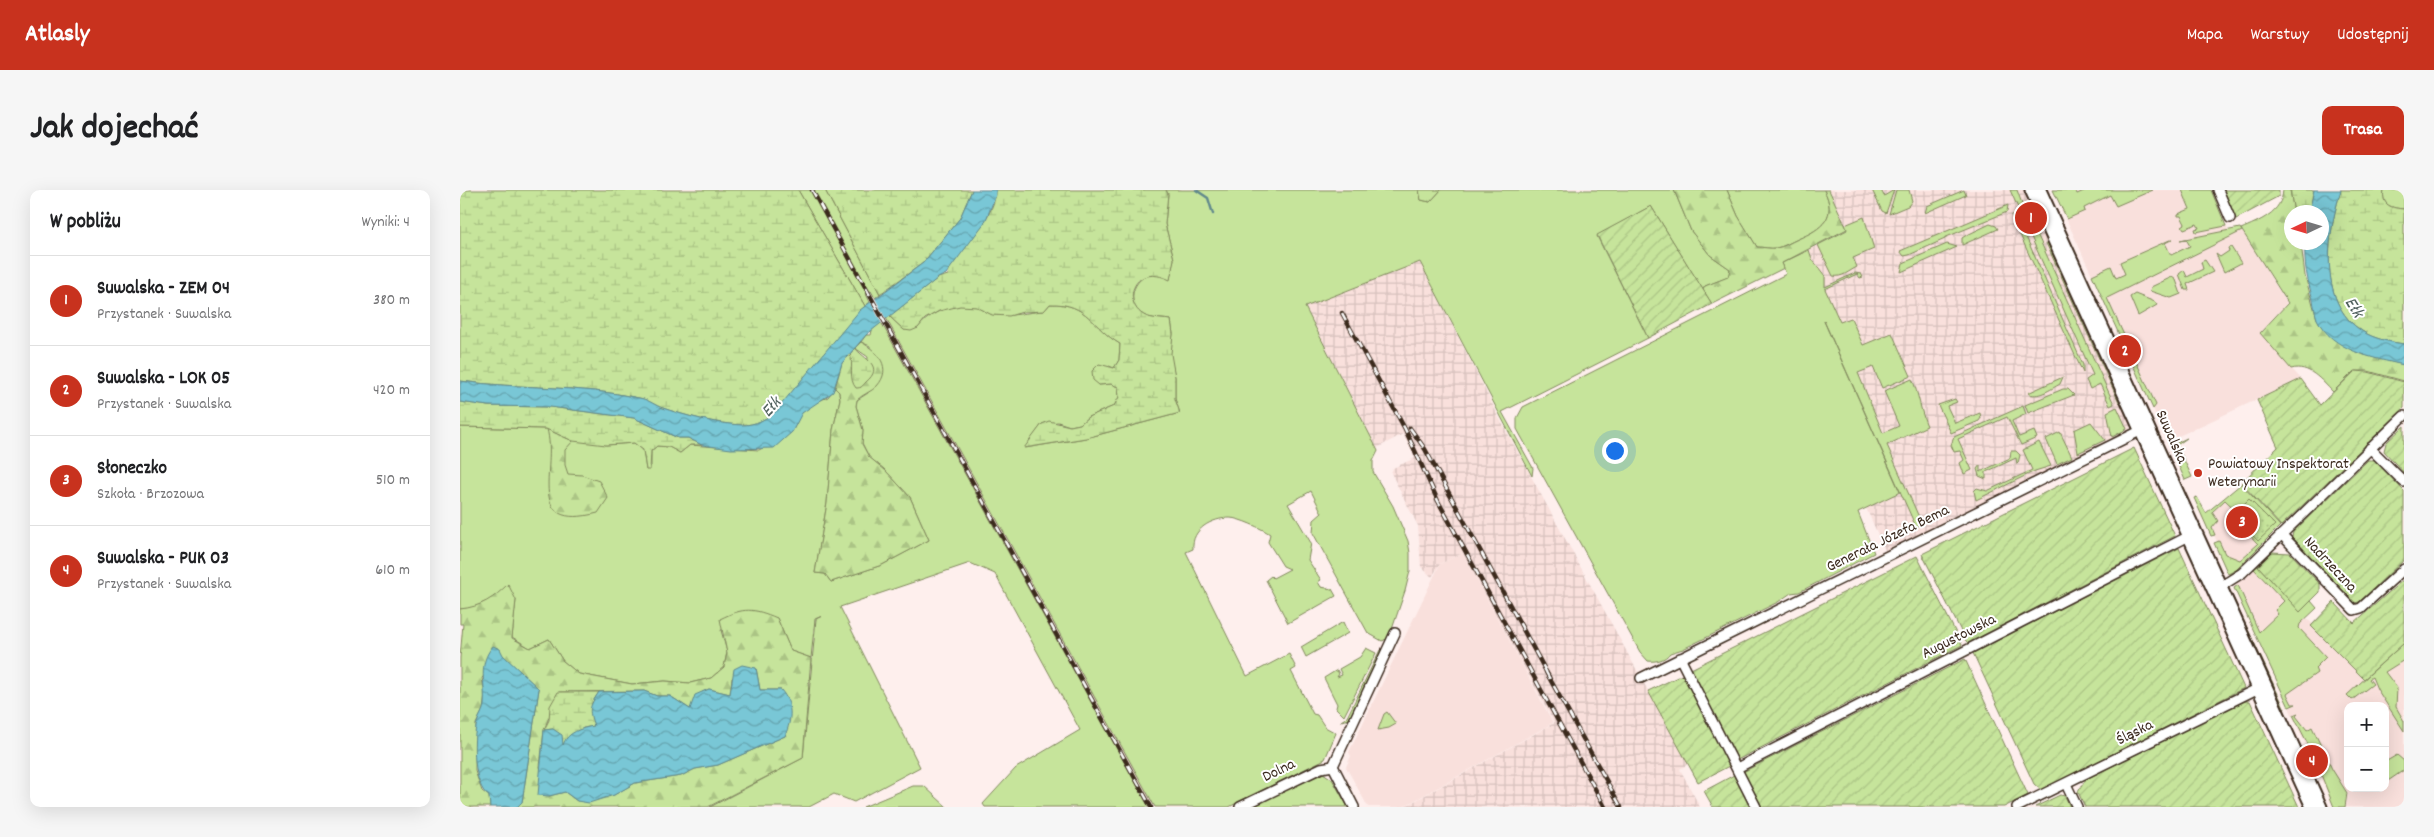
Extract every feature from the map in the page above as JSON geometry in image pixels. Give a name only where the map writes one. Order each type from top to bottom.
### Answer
[{"type":"street","name":"Suwalska","points":[[2030,190],[2144,429]]},
{"type":"street","name":"Suwalska","points":[[2040,190],[2192,535],[2321,807]]},
{"type":"street","points":[[2218,190],[2230,218]]},
{"type":"street","points":[[2217,589],[2242,573],[2404,416]]},
{"type":"street","name":"Generała Józefa Bema","points":[[1641,678],[2144,429]]},
{"type":"street","points":[[2370,448],[2404,482]]},
{"type":"street","name":"Augustowska","points":[[1737,768],[2192,535]]},
{"type":"street","name":"Nadrzeczna","points":[[2282,535],[2354,610],[2361,608],[2404,569]]},
{"type":"street","points":[[1354,807],[1333,766],[1395,633]]},
{"type":"street","points":[[1680,658],[1756,807]]},
{"type":"street","name":"Suwalska","points":[[2262,686],[2312,807]]},
{"type":"street","name":"Śląska","points":[[2017,807],[2262,686]]},
{"type":"street","name":"Dolna","points":[[1240,807],[1321,768],[1333,766]]},
{"type":"street","points":[[2066,784],[2077,807]]},
{"type":"shaded area","points":[[1829,190],[2025,190],[2131,422],[2130,430],[1889,550],[1885,550],[1866,508],[1900,492],[1801,269],[1788,276],[1782,263],[1847,230]]},
{"type":"shaded area","points":[[2053,190],[2211,190],[2230,234],[2241,229],[2287,303],[2260,333],[2301,379],[2168,441]]},
{"type":"shaded area","points":[[1420,262],[1502,423],[1688,764],[1680,769],[1700,807],[1404,807],[1554,723],[1463,553],[1440,564],[1432,577],[1421,567],[1418,526],[1391,473],[1393,468],[1415,458],[1403,434],[1377,448],[1305,307]]},
{"type":"shaded area","points":[[891,326],[1155,807],[1149,807],[885,330]]},
{"type":"shaded area","points":[[2241,484],[2280,526],[2241,563],[2223,555],[2206,517]]},
{"type":"shaded area","points":[[1463,553],[1553,723],[1403,807],[1368,807],[1346,767],[1351,756],[1349,752],[1440,564]]},
{"type":"shaded area","points":[[2258,566],[2364,679],[2404,643],[2404,807],[2334,807],[2234,586]]},
{"type":"green space","points":[[460,190],[798,190],[865,306],[774,414],[751,424],[722,423],[701,419],[660,407],[647,400],[617,394],[460,381]]},
{"type":"green space","points":[[798,190],[825,190],[880,294],[875,298],[871,291],[866,294],[870,302],[865,306]]},
{"type":"green space","points":[[825,190],[972,190],[960,218],[923,263],[880,294]]},
{"type":"green space","points":[[996,190],[1166,190],[1168,194],[1165,224],[1174,259],[1170,280],[1157,276],[1146,276],[1134,288],[1132,296],[1139,312],[1148,317],[1171,320],[1173,334],[1171,354],[1175,377],[1175,399],[1180,413],[1086,438],[1024,448],[1042,424],[1049,421],[1070,426],[1080,424],[1088,417],[1114,406],[1119,397],[1118,387],[1111,384],[1099,385],[1093,380],[1092,371],[1099,364],[1114,368],[1119,360],[1120,344],[1082,312],[1073,307],[1063,305],[1050,304],[1044,311],[1023,312],[1009,316],[992,315],[977,307],[960,306],[939,311],[925,319],[918,328],[911,331],[904,330],[889,316],[938,278],[948,275],[950,267],[956,258],[981,227],[988,215],[994,203]]},
{"type":"green space","points":[[1166,190],[1419,190],[1421,200],[1430,202],[1441,190],[1674,190],[1691,231],[1710,255],[1730,269],[1729,277],[1705,286],[1703,290],[1651,206],[1597,236],[1648,338],[1502,412],[1533,468],[1532,476],[1420,262],[1305,307],[1378,451],[1373,461],[1373,472],[1393,506],[1408,541],[1410,571],[1389,638],[1382,641],[1368,633],[1313,533],[1314,520],[1322,513],[1311,491],[1288,504],[1311,543],[1308,560],[1321,580],[1318,582],[1321,587],[1332,589],[1336,596],[1288,623],[1266,580],[1271,576],[1273,578],[1290,569],[1283,566],[1268,542],[1270,534],[1251,524],[1230,518],[1216,520],[1199,530],[1193,542],[1193,549],[1186,552],[1247,676],[1289,654],[1296,668],[1291,671],[1313,714],[1317,715],[1325,727],[1336,733],[1325,759],[1229,807],[1155,807],[886,318],[889,316],[904,330],[918,328],[936,313],[961,305],[979,308],[994,315],[1007,315],[1044,311],[1050,304],[1063,305],[1073,307],[1082,312],[1120,344],[1119,360],[1114,368],[1109,366],[1099,385],[1111,384],[1118,387],[1119,397],[1114,406],[1088,417],[1080,424],[1070,426],[1058,422],[1042,424],[1025,448],[1086,438],[1180,413],[1175,399],[1175,377],[1170,354],[1173,334],[1171,320],[1148,317],[1140,313],[1133,299],[1136,285],[1147,275],[1158,274],[1170,279],[1174,259],[1165,224],[1168,194]]},
{"type":"green space","points":[[1419,190],[1441,190],[1430,202],[1421,200]]},
{"type":"green space","points":[[1674,190],[1727,190],[1738,216],[1757,247],[1782,247],[1807,235],[1820,226],[1828,215],[1829,208],[1824,190],[1829,190],[1847,229],[1782,263],[1784,268],[1712,304],[1703,290],[1705,286],[1728,277],[1730,269],[1710,255],[1691,231]]},
{"type":"green space","points":[[1727,190],[1824,190],[1828,199],[1828,215],[1820,226],[1807,235],[1779,247],[1757,247],[1738,216]]},
{"type":"green space","points":[[1872,190],[1881,190],[1884,196],[1894,190],[1886,213],[1882,211]]},
{"type":"green space","points":[[1896,190],[1909,190],[1912,201],[1908,206],[1889,214]]},
{"type":"green space","points":[[1964,190],[1966,195],[1925,213],[1927,206]]},
{"type":"green space","points":[[2010,190],[2017,190],[2030,226],[2038,236],[2114,404],[2110,406],[2100,384],[2090,389],[2086,380],[2093,375]]},
{"type":"green space","points":[[2053,190],[2075,190],[2077,194],[2086,190],[2153,190],[2116,206],[2110,195],[2084,208],[2085,211],[2067,219]]},
{"type":"green space","points":[[2182,190],[2211,190],[2226,226],[2196,232],[2195,229],[2199,228],[2197,224],[2184,229],[2182,226],[2185,224],[2178,214],[2190,209]]},
{"type":"green space","points":[[2224,190],[2279,190],[2279,196],[2236,219]]},
{"type":"green space","points":[[2283,190],[2290,190],[2293,205],[2284,205],[2284,250],[2302,250],[2305,276],[2317,319],[2357,353],[2404,365],[2404,381],[2368,371],[2354,371],[2333,392],[2309,371],[2297,368],[2291,369],[2260,333],[2288,303],[2241,229],[2268,215],[2279,205]]},
{"type":"green space","points":[[2290,190],[2314,190],[2311,205],[2293,205]]},
{"type":"green space","points":[[2341,190],[2384,190],[2384,200],[2388,205],[2404,209],[2404,344],[2390,342],[2367,334],[2351,322],[2339,306],[2333,288],[2330,269],[2330,248],[2332,228]]},
{"type":"green space","points":[[2384,190],[2404,190],[2404,209],[2388,205],[2384,200]]},
{"type":"green space","points":[[2008,205],[2007,212],[1944,238],[1909,255],[1904,256],[1900,251]]},
{"type":"green space","points":[[1651,206],[1712,304],[1648,338],[1597,235]]},
{"type":"green space","points":[[2011,215],[2016,216],[2019,221],[2083,365],[2083,373]]},
{"type":"green space","points":[[1864,217],[1874,249],[1853,258],[1857,267],[1842,275],[1833,276],[1818,245],[1847,230],[1845,225]]},
{"type":"green space","points":[[1990,224],[1998,229],[1962,245],[1962,238]]},
{"type":"green space","points":[[2240,228],[2242,231],[2107,298],[2156,405],[2153,409],[2092,275],[2111,266],[2116,278],[2125,274],[2120,262],[2172,239],[2165,243],[2171,255],[2190,246],[2186,239],[2180,240]]},
{"type":"green space","points":[[2048,241],[2122,403],[2119,402],[2046,243]]},
{"type":"green space","points":[[1947,244],[1957,247],[1901,272],[1903,263]]},
{"type":"green space","points":[[2231,247],[2241,263],[2224,272],[2216,254],[2220,257],[2229,251],[2228,248]]},
{"type":"green space","points":[[1809,250],[1812,259],[1825,276],[1825,287],[1855,273],[1861,274],[1863,277],[1860,278],[1857,274],[1825,289],[1840,322],[1851,318],[1863,345],[1892,333],[1911,376],[1882,388],[1873,367],[1858,373],[1883,433],[1899,426],[1884,391],[1912,379],[1927,426],[1887,445],[1922,524],[1916,527],[1824,321],[1900,492],[1858,512],[1874,553],[1799,592],[1791,593],[1778,602],[1683,649],[1670,653],[1663,659],[1648,661],[1640,652],[1517,429],[1517,418],[1523,407],[1786,274],[1782,263]]},
{"type":"green space","points":[[2205,260],[2213,272],[2187,284],[2189,290],[2185,290],[2179,274],[2184,270],[2187,277],[2203,269],[2201,262]]},
{"type":"green space","points":[[2172,277],[2176,280],[2181,294],[2171,298],[2150,291],[2151,287]]},
{"type":"green space","points":[[2135,294],[2155,302],[2157,305],[2138,316],[2130,297]]},
{"type":"green space","points":[[881,322],[1149,807],[985,807],[983,804],[1016,768],[1080,730],[995,574],[970,563],[840,607],[920,767],[854,802],[834,794],[809,807],[710,807],[803,758],[816,619],[822,616],[815,619],[811,658],[791,651],[777,618],[721,630],[727,652],[724,667],[711,678],[690,683],[665,681],[632,684],[579,674],[563,661],[549,639],[530,648],[512,637],[516,600],[492,599],[472,608],[460,609],[460,427],[547,429],[606,445],[634,443],[643,450],[646,470],[651,466],[651,451],[657,446],[669,447],[680,453],[690,445],[759,450],[792,432],[801,413],[814,403],[828,397],[835,388],[839,392],[840,399],[833,430],[827,503],[815,573],[825,574],[831,582],[882,565],[929,540],[910,497],[885,470],[869,457],[862,443],[863,430],[856,406],[857,400],[868,393],[870,346],[861,342],[866,335],[871,335],[872,330]]},
{"type":"green space","points":[[861,342],[878,355],[884,373],[877,386],[857,400],[856,406],[863,430],[862,444],[869,457],[885,470],[910,497],[929,540],[882,565],[831,582],[825,574],[815,573],[827,503],[833,430],[840,399],[839,392],[835,388],[842,363],[850,354],[854,364],[852,375],[860,388],[865,383],[868,357],[855,348]]},
{"type":"green space","points":[[855,348],[871,363],[874,371],[862,387],[858,388],[856,388],[852,380],[850,354]]},
{"type":"green space","points":[[2355,371],[2368,372],[2404,382],[2404,408],[2281,526],[2241,483],[2278,447],[2257,400],[2301,379],[2320,405]]},
{"type":"green space","points":[[2063,377],[2060,384],[2044,393],[2032,395],[2028,393]]},
{"type":"green space","points":[[2063,389],[2068,389],[2074,395],[2028,413],[2025,405]]},
{"type":"green space","points":[[1955,399],[1957,402],[1947,406],[1955,423],[1980,413],[1981,418],[1979,421],[1951,433],[1938,405]]},
{"type":"green space","points":[[460,402],[488,406],[550,407],[634,418],[678,438],[688,438],[702,445],[690,445],[680,453],[669,447],[657,446],[651,451],[650,470],[646,470],[643,450],[634,443],[606,445],[573,441],[546,429],[460,427]]},
{"type":"green space","points":[[2023,406],[2026,414],[2012,421],[2019,437],[2034,431],[2037,438],[2021,445],[2007,417],[1958,439],[1972,470],[1964,474],[1960,463],[1964,460],[1960,451],[1954,452],[1951,445],[1954,437]]},
{"type":"green space","points":[[2117,407],[2127,429],[2112,437],[2107,412]]},
{"type":"green space","points":[[2091,422],[2105,440],[2078,453],[2074,430]]},
{"type":"green space","points":[[2404,426],[2404,473],[2384,451],[2386,443]]},
{"type":"green space","points":[[547,429],[573,441],[565,450],[565,465],[568,474],[582,475],[599,481],[608,498],[598,513],[575,516],[560,514],[552,505],[548,478],[549,445]]},
{"type":"green space","points":[[2060,432],[2072,457],[2057,464],[2046,439]]},
{"type":"green space","points":[[2187,438],[2177,445],[2192,477],[2185,480],[2170,446]]},
{"type":"green space","points":[[2039,442],[2051,466],[2035,471],[1976,500],[1974,491],[1977,488],[1987,491],[2032,470],[2023,450]]},
{"type":"green space","points":[[2134,448],[2175,536],[1968,643],[1922,554]]},
{"type":"green space","points":[[2011,451],[2016,451],[2020,455],[2017,464],[2016,458],[1986,472],[1986,479],[1979,476],[1977,469],[1980,465],[1980,472],[2010,458]]},
{"type":"green space","points":[[2368,460],[2374,460],[2404,491],[2404,560],[2359,602],[2354,603],[2292,537],[2293,532]]},
{"type":"green space","points":[[2241,484],[2280,526],[2236,570],[2228,574],[2214,543],[2219,541],[2225,554],[2240,560],[2258,544],[2240,525],[2245,519],[2225,500],[2212,512],[2218,521],[2212,528],[2215,535],[2211,536],[2194,498],[2197,497],[2206,513]]},
{"type":"green space","points":[[2249,499],[2275,525],[2258,541],[2245,527],[2247,519],[2238,510]]},
{"type":"green space","points":[[2179,548],[2244,688],[2041,790],[2034,784],[1973,653]]},
{"type":"green space","points":[[2272,552],[2290,553],[2320,584],[2320,592],[2300,612],[2258,566]]},
{"type":"green space","points":[[1917,556],[1962,645],[1737,760],[1691,669]]},
{"type":"green space","points":[[2258,566],[2300,611],[2311,601],[2317,608],[2300,624],[2299,628],[2326,657],[2315,668],[2317,673],[2287,694],[2292,704],[2296,704],[2289,707],[2234,588],[2238,585],[2259,632],[2278,614],[2275,610],[2284,601],[2254,569]]},
{"type":"green space","points":[[2404,579],[2404,643],[2364,679],[2311,626],[2334,602],[2354,623]]},
{"type":"green space","points":[[508,584],[516,600],[512,638],[530,648],[549,639],[563,661],[579,674],[632,684],[665,681],[690,683],[711,678],[724,667],[727,653],[720,619],[736,612],[748,610],[761,612],[777,618],[791,651],[811,658],[803,758],[708,807],[517,807],[522,802],[539,689],[502,655],[482,678],[485,694],[483,710],[476,724],[475,771],[482,791],[489,796],[490,807],[460,807],[460,658],[463,624],[460,624],[460,609],[481,604]],"holes":[[[756,668],[760,690],[781,690],[785,736],[718,765],[695,769],[681,776],[635,783],[614,795],[577,801],[565,792],[549,796],[540,767],[544,730],[559,692],[644,691],[657,696],[670,696],[690,709],[702,692],[709,689],[730,694],[732,678]]]},
{"type":"green space","points":[[2230,591],[2285,709],[2282,708],[2230,595]]},
{"type":"green space","points":[[1343,622],[1348,633],[1306,657],[1301,647]]},
{"type":"green space","points":[[2404,643],[2404,660],[2385,672],[2397,688],[2396,707],[2404,721],[2404,731],[2389,708],[2389,702],[2385,702],[2372,677],[2369,679],[2373,684],[2352,700],[2347,695]]},
{"type":"green space","points":[[1366,648],[1376,653],[1344,716],[1336,708],[1337,704],[1324,678],[1337,670],[1339,674],[1337,677],[1342,675],[1339,669],[1360,657]]},
{"type":"green space","points":[[1380,650],[1381,655],[1350,719],[1341,721],[1347,717]]},
{"type":"green space","points":[[1965,659],[2028,795],[2004,807],[1761,807],[1743,772]]},
{"type":"green space","points":[[1684,674],[1731,765],[1698,782],[1648,691]]},
{"type":"green space","points":[[558,692],[599,692],[592,703],[594,726],[583,728],[563,746],[553,729],[544,730],[549,720],[550,706]]},
{"type":"green space","points":[[2244,701],[2250,701],[2299,807],[2085,807],[2078,792],[2086,779]]},
{"type":"green space","points":[[1387,712],[1396,724],[1389,728],[1378,730],[1384,714]]},
{"type":"green space","points":[[2298,713],[2296,716],[2307,730],[2312,727],[2332,769],[2344,788],[2344,792],[2347,793],[2345,807],[2334,807],[2312,752],[2293,715]]},
{"type":"green space","points":[[2397,755],[2404,761],[2404,770],[2389,780],[2389,760]]},
{"type":"green space","points":[[1323,773],[1332,779],[1348,807],[1250,807]]},
{"type":"green space","points":[[1736,774],[1752,807],[1713,807],[1704,791]]},
{"type":"green space","points":[[913,786],[924,786],[947,807],[863,807]]},
{"type":"green space","points":[[2060,795],[2065,796],[2070,807],[2035,807]]},
{"type":"water","points":[[972,190],[996,190],[996,195],[985,222],[946,274],[938,278],[866,335],[842,363],[833,392],[802,413],[792,432],[774,448],[731,449],[702,445],[688,438],[678,438],[634,418],[550,407],[488,406],[460,402],[460,381],[617,394],[647,400],[660,407],[712,421],[742,425],[759,422],[774,413],[860,310],[923,263],[960,218]]},
{"type":"water","points":[[2314,190],[2341,190],[2332,228],[2330,248],[2330,269],[2333,288],[2339,306],[2351,322],[2367,334],[2390,342],[2404,344],[2404,365],[2367,356],[2343,346],[2324,330],[2317,319],[2306,272],[2305,250],[2329,250],[2329,205],[2311,205]]},
{"type":"water","points":[[493,646],[500,649],[503,655],[539,689],[522,802],[517,807],[490,807],[489,796],[480,783],[475,762],[475,730],[484,705],[483,674],[485,660]]},
{"type":"water","points":[[742,665],[756,668],[760,690],[781,690],[785,695],[788,701],[790,718],[785,736],[718,765],[695,769],[681,776],[635,783],[614,795],[589,803],[577,801],[565,792],[549,796],[538,795],[544,730],[553,729],[562,735],[563,745],[571,734],[580,729],[594,726],[590,708],[599,692],[644,691],[657,696],[670,696],[690,709],[695,695],[709,689],[730,694],[734,669]]},
{"type":"pier","points":[[874,296],[887,321],[882,324],[869,299]]},
{"type":"waterway","points":[[1196,190],[1208,198],[1213,214]]},
{"type":"railway","points":[[812,190],[1151,807]]},
{"type":"railway","points":[[1342,313],[1405,429],[1438,501],[1605,807]]},
{"type":"railway","points":[[1410,428],[1425,449],[1549,677]]},
{"type":"railway","points":[[1546,672],[1621,807]]},
{"type":"place","name":"Suwalska - ZEM 04","points":[[2031,218]]},
{"type":"place","name":"Suwalska - LOK 05","points":[[2125,351]]},
{"type":"place","name":"Powiatowy Inspektorat Weterynarii","points":[[2198,473]]},
{"type":"place","name":"Słoneczko","points":[[2242,522]]},
{"type":"place","name":"Suwalska - PUK 03","points":[[2312,761]]},
{"type":"water label","name":"Ełk","points":[[2353,308]]},
{"type":"water label","name":"Ełk","points":[[772,408]]}]
